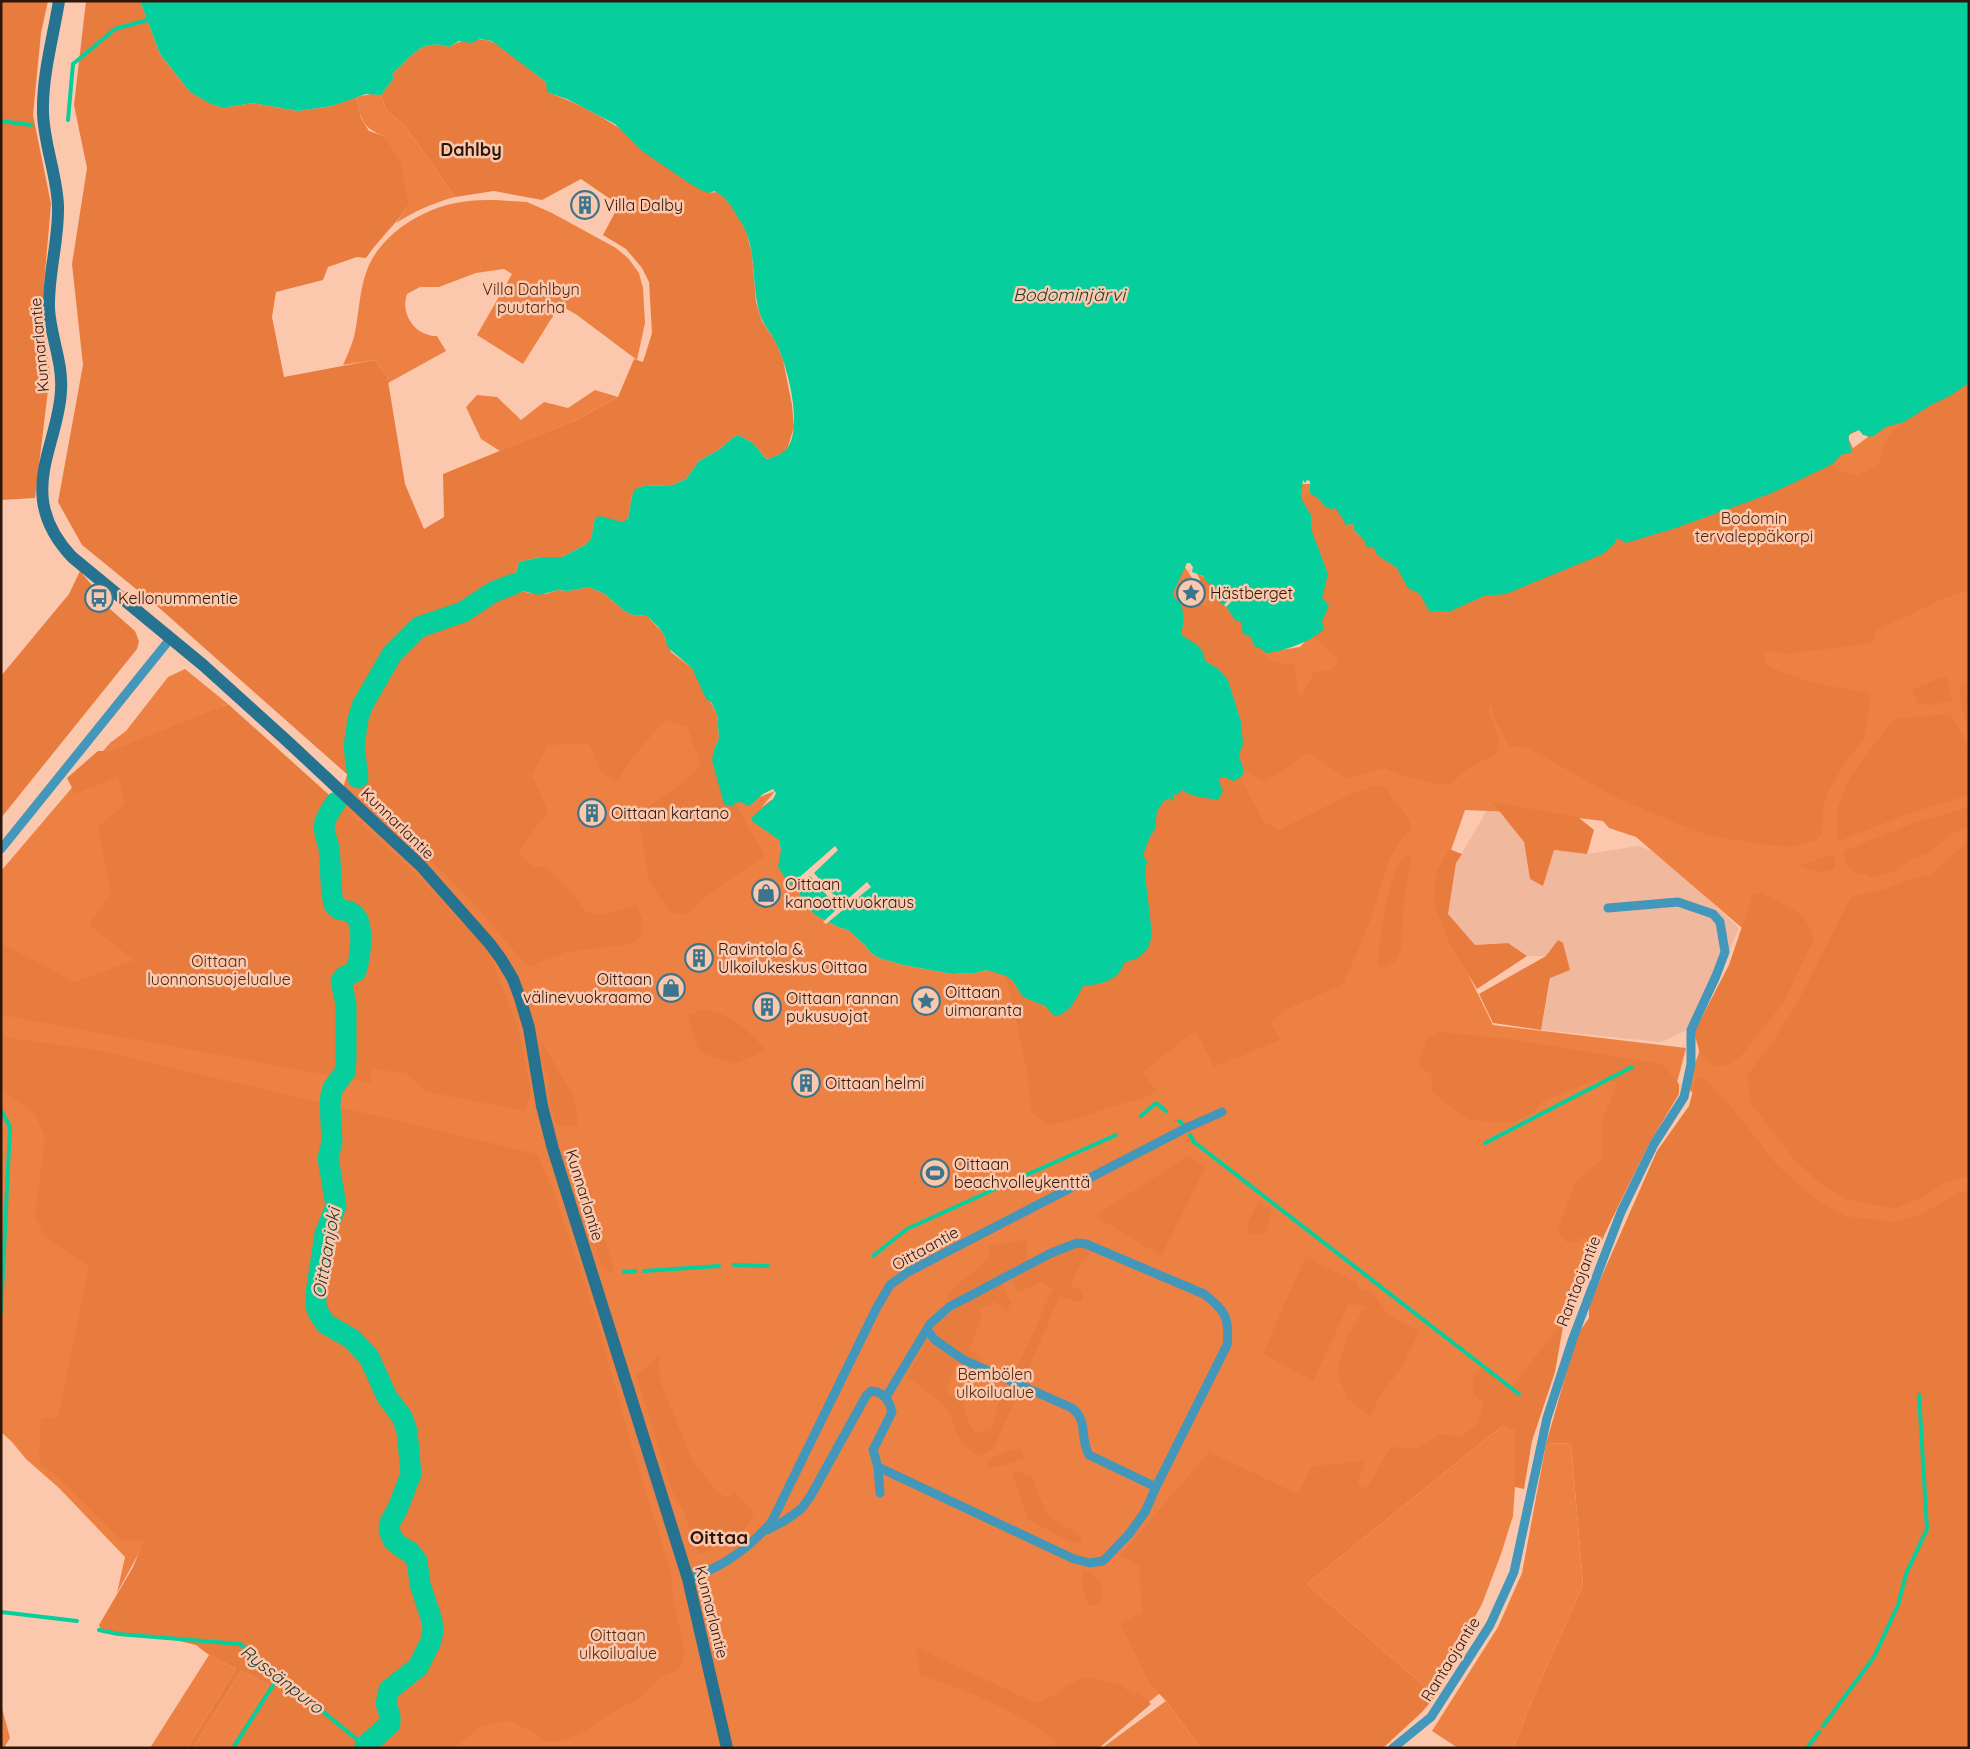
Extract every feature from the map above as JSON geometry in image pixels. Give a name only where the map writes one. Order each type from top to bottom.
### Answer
[{"type":"main road","name":"Kunnarlantie","points":[[59,1],[44,88],[43,113],[58,204],[58,228],[49,308],[51,332],[62,388],[59,413],[43,480],[43,500],[46,517],[54,536],[65,550],[203,665],[420,866],[490,944],[513,979],[529,1028],[542,1106],[553,1149],[688,1579],[727,1748]]},
{"type":"street","points":[[1,849],[170,639]]},
{"type":"street","name":"Rantaojantie","points":[[1393,1748],[1431,1717],[1490,1625],[1514,1572],[1547,1418],[1573,1338],[1621,1212],[1654,1144],[1684,1097],[1692,1064],[1691,1030],[1725,952],[1720,922],[1713,914],[1678,902],[1608,908]]},
{"type":"street","name":"Oittaantie","points":[[688,1579],[703,1574],[727,1560],[764,1531],[772,1521],[877,1307],[890,1285],[908,1272],[1186,1128],[1222,1112]]},
{"type":"street","points":[[878,1467],[1074,1559],[1090,1563],[1103,1561],[1129,1534],[1146,1512],[1156,1487],[1227,1345],[1229,1331],[1225,1315],[1219,1306],[1204,1294],[1086,1244],[1077,1243],[1051,1252],[949,1307],[938,1315],[886,1397]]},
{"type":"street","points":[[927,1330],[935,1340],[964,1360],[1072,1408],[1083,1421],[1086,1449],[1089,1455],[1156,1487]]},
{"type":"street","points":[[764,1531],[786,1520],[801,1509],[866,1396],[871,1391],[878,1392],[886,1397],[892,1412],[873,1450],[878,1467],[880,1494]]},
{"type":"shaded area","points":[[1492,802],[1524,842],[1530,879],[1543,885],[1554,850],[1587,854],[1639,846],[1658,853],[1739,928],[1696,1026],[1661,1042],[1541,1030],[1558,940],[1546,956],[1527,956],[1508,943],[1475,945],[1447,914],[1456,863]]},
{"type":"green space","points":[[1,1],[48,1],[41,33],[33,115],[51,204],[42,308],[50,374],[35,498],[1,500]]},
{"type":"green space","points":[[86,1],[140,1],[160,54],[190,92],[210,103],[220,107],[228,107],[253,103],[298,111],[332,106],[356,97],[361,118],[369,131],[384,136],[400,161],[409,205],[366,258],[357,257],[328,267],[323,280],[276,292],[272,317],[284,377],[374,360],[387,375],[405,484],[424,529],[444,517],[443,474],[576,420],[618,397],[634,359],[643,362],[652,333],[649,282],[642,268],[626,249],[603,235],[619,205],[581,179],[542,200],[494,191],[455,197],[405,126],[386,110],[381,95],[394,78],[392,74],[416,51],[427,46],[434,44],[449,47],[459,42],[477,39],[488,40],[505,49],[546,82],[549,93],[592,112],[613,124],[710,193],[717,192],[731,205],[746,230],[752,255],[756,302],[762,321],[776,342],[783,360],[792,405],[794,427],[788,447],[783,453],[769,459],[765,458],[754,444],[739,435],[732,438],[720,449],[699,461],[686,479],[673,485],[644,486],[636,489],[632,496],[628,519],[621,523],[595,518],[591,540],[585,545],[562,557],[541,557],[519,562],[516,573],[512,577],[516,589],[529,593],[545,594],[558,590],[568,591],[589,587],[605,594],[623,610],[633,615],[647,616],[663,633],[671,652],[692,668],[717,714],[719,738],[714,750],[722,798],[735,803],[765,856],[709,894],[687,915],[670,912],[649,881],[638,814],[682,783],[701,765],[687,727],[665,720],[633,757],[617,781],[602,774],[589,744],[548,745],[532,775],[548,811],[518,852],[533,866],[548,868],[571,892],[586,912],[602,915],[635,905],[642,918],[642,936],[631,944],[567,952],[528,967],[479,910],[349,776],[157,606],[82,545],[58,502],[83,365],[72,264],[87,168],[74,105]]},
{"type":"green space","points":[[372,94],[381,95],[386,110],[405,126],[455,197],[424,208],[396,223],[409,205],[384,136],[371,130],[364,122],[356,97]]},
{"type":"green space","name":"Villa Dahlbyn puutarha","points":[[466,201],[527,202],[552,213],[616,248],[628,258],[639,273],[643,288],[645,323],[637,360],[577,315],[560,305],[523,364],[477,335],[512,274],[504,269],[476,273],[439,287],[420,287],[407,294],[406,309],[411,322],[422,332],[437,336],[446,351],[388,383],[387,375],[374,360],[343,365],[354,337],[364,278],[374,257],[383,244],[406,224],[434,210]]},
{"type":"green space","name":"Bembölen ulkoilualue","points":[[1969,322],[1969,1384],[1687,1087],[1742,928],[1636,837],[1609,828],[1603,821],[1536,813],[1465,810],[1433,902],[1493,1025],[1686,1048],[1677,1083],[1648,1140],[1528,1396],[1092,1748],[361,1748],[140,1551],[117,1593],[125,1557],[59,1488],[26,1459],[1,1432],[1,871],[110,743],[126,731],[168,677],[185,669],[228,704],[222,706],[337,807],[375,684],[587,587],[749,801],[775,791],[762,807],[771,800],[787,880],[790,878],[792,880],[788,887],[794,882],[815,915],[848,930],[871,953],[879,958],[903,965],[952,974],[975,973],[987,970],[1164,597],[1183,564],[1194,581],[1209,579],[1269,652],[1300,647],[1311,635],[1292,484],[1313,484],[1358,536]],"holes":[[[1859,430],[1868,437],[1853,448],[1849,440],[1849,435]]]},
{"type":"green space","name":"Bodomin tervaleppäkorpi","points":[[1969,383],[1969,590],[1943,599],[1877,630],[1872,643],[1787,654],[1771,651],[1763,653],[1766,665],[1792,676],[1830,686],[1871,693],[1864,739],[1845,763],[1829,790],[1823,807],[1822,834],[1816,840],[1792,847],[1711,836],[1617,798],[1528,748],[1509,746],[1495,720],[1491,702],[1488,711],[1499,737],[1498,751],[1495,755],[1468,768],[1451,784],[1443,785],[1401,775],[1384,768],[1348,779],[1307,752],[1284,771],[1263,781],[1244,770],[1244,765],[1240,759],[1233,696],[1225,676],[1205,661],[1200,648],[1181,634],[1181,605],[1175,598],[1208,607],[1214,603],[1197,573],[1205,578],[1208,584],[1211,582],[1223,605],[1241,622],[1246,636],[1251,637],[1254,646],[1272,661],[1294,664],[1298,693],[1303,694],[1314,672],[1332,670],[1338,663],[1336,657],[1314,637],[1322,631],[1322,621],[1328,610],[1328,604],[1322,598],[1325,562],[1316,545],[1311,529],[1311,515],[1302,500],[1310,493],[1320,500],[1325,507],[1329,509],[1335,508],[1342,515],[1346,525],[1353,524],[1354,530],[1365,543],[1374,548],[1383,559],[1397,568],[1403,581],[1411,589],[1421,594],[1429,611],[1447,613],[1616,538],[1626,543],[1676,528],[1772,493],[1833,464],[1838,470],[1856,476],[1879,465],[1884,445],[1898,426],[1921,410]]},
{"type":"green space","points":[[595,390],[618,397],[576,420],[500,451],[481,439],[466,407],[477,395],[497,397],[521,420],[544,402],[568,408]]},
{"type":"green space","points":[[80,571],[96,590],[93,594],[135,631],[139,641],[137,649],[1,818],[1,676],[69,594]]},
{"type":"green space","points":[[1946,676],[1952,700],[1933,705],[1918,704],[1912,689]]},
{"type":"green space","points":[[1969,679],[1969,729],[1961,708],[1959,687]]},
{"type":"green space","name":"Oittaan luonnonsuojelualue","points":[[228,704],[406,864],[489,952],[519,1031],[531,1092],[525,1111],[427,1092],[405,1073],[371,1069],[371,1083],[1,1015],[1,943],[75,982],[134,960],[89,925],[111,894],[98,826],[125,804],[118,777],[75,794],[67,778],[98,751],[111,751]]},
{"type":"green space","points":[[1949,714],[1963,734],[1969,748],[1969,795],[1910,813],[1839,841],[1837,837],[1837,808],[1850,777],[1893,719]]},
{"type":"green space","points":[[1225,777],[1238,780],[1240,777],[1264,822],[1279,830],[1347,796],[1376,785],[1387,788],[1410,822],[1412,828],[1395,848],[1385,871],[1370,921],[1343,984],[1281,1012],[1271,1023],[1280,1040],[1214,1067],[1197,1032],[1192,1033],[1143,1072],[1157,1092],[1142,1099],[1056,1124],[1046,1125],[1031,1111],[1027,1071],[1006,976],[1021,995],[1044,1007],[1054,1016],[1065,1013],[1083,986],[1105,983],[1124,962],[1136,959],[1149,946],[1152,935],[1145,873],[1147,861],[1143,855],[1155,829],[1156,811],[1164,801],[1170,798],[1174,802],[1173,794],[1182,790],[1201,797],[1220,798],[1219,795],[1223,791],[1219,782],[1220,778]]},
{"type":"green space","points":[[1492,802],[1578,817],[1594,830],[1587,854],[1554,850],[1543,886],[1530,879],[1524,842]]},
{"type":"green space","points":[[1969,807],[1969,827],[1954,832],[1929,853],[1912,859],[1896,870],[1872,878],[1867,875],[1854,873],[1847,865],[1843,851],[1914,823]]},
{"type":"green space","points":[[1969,840],[1969,1176],[1945,1183],[1921,1198],[1894,1209],[1846,1199],[1818,1182],[1794,1159],[1751,1104],[1747,1075],[1771,1044],[1796,1005],[1851,897],[1885,889],[1905,881],[1932,874]]},
{"type":"green space","points":[[1449,849],[1462,854],[1456,863],[1448,914],[1475,945],[1508,943],[1527,956],[1477,989],[1449,942],[1433,902],[1437,870]]},
{"type":"green space","points":[[1834,854],[1835,867],[1831,870],[1822,872],[1798,866]]},
{"type":"green space","points":[[1405,856],[1410,857],[1411,863],[1404,901],[1401,949],[1395,962],[1384,967],[1379,965],[1378,960],[1386,905],[1394,876]]},
{"type":"green space","points":[[1761,892],[1800,914],[1810,928],[1814,938],[1784,1002],[1741,1056],[1728,1065],[1714,1066],[1700,1054],[1694,1032],[1729,965],[1753,894]]},
{"type":"green space","points":[[1558,940],[1563,943],[1570,970],[1550,978],[1541,1030],[1493,1023],[1479,994],[1546,956]]},
{"type":"green space","points":[[704,1009],[722,1014],[731,1019],[753,1036],[766,1050],[735,1064],[699,1052],[688,1015]]},
{"type":"green space","points":[[1439,1032],[1502,1038],[1662,1064],[1679,1084],[1679,1094],[1649,1144],[1602,1239],[1594,1245],[1588,1239],[1582,1238],[1578,1241],[1566,1242],[1557,1231],[1575,1183],[1602,1159],[1602,1121],[1618,1082],[1598,1079],[1542,1102],[1535,1112],[1513,1123],[1469,1120],[1431,1092],[1432,1075],[1418,1065],[1427,1039]]},
{"type":"green space","name":"Oittaan ulkoilualue","points":[[1,1037],[97,1050],[537,1154],[554,1192],[595,1314],[631,1443],[672,1576],[673,1599],[685,1652],[680,1669],[661,1677],[638,1699],[611,1713],[586,1731],[554,1742],[544,1741],[533,1732],[511,1721],[495,1722],[479,1727],[455,1748],[228,1748],[269,1685],[241,1671],[193,1748],[187,1748],[236,1669],[209,1655],[196,1645],[163,1637],[102,1633],[99,1625],[133,1567],[144,1540],[122,1541],[53,1473],[41,1466],[39,1452],[41,1419],[58,1417],[89,1266],[45,1237],[35,1217],[45,1136],[34,1113],[7,1095],[1,1084]]},
{"type":"green space","points":[[541,1041],[574,1097],[578,1125],[570,1127],[556,1124],[548,1096],[549,1079],[540,1059]]},
{"type":"green space","points":[[1702,1076],[1734,1110],[1777,1165],[1817,1200],[1846,1216],[1896,1222],[1922,1214],[1960,1192],[1969,1192],[1969,1748],[1513,1748],[1531,1702],[1583,1585],[1571,1443],[1546,1444],[1577,1335],[1589,1318],[1589,1305],[1657,1151],[1689,1106],[1696,1079]]},
{"type":"green space","points":[[1187,1156],[1206,1167],[1161,1256],[1095,1216]]},
{"type":"green space","points":[[590,1189],[602,1233],[614,1266],[611,1274],[602,1266],[579,1197],[581,1191]]},
{"type":"green space","points":[[1258,1201],[1272,1211],[1266,1233],[1249,1234],[1247,1225]]},
{"type":"green space","points":[[1026,1240],[1028,1260],[950,1302],[947,1294],[989,1258],[989,1246]]},
{"type":"green space","points":[[1078,1248],[1085,1249],[1090,1257],[1081,1263],[1070,1285],[1082,1291],[1083,1299],[1077,1302],[1059,1297],[1025,1377],[1014,1370],[1030,1340],[1053,1288],[1040,1282],[1021,1292],[1016,1289],[1013,1279],[1053,1257]]},
{"type":"green space","points":[[1305,1257],[1358,1283],[1357,1288],[1373,1292],[1388,1315],[1419,1331],[1402,1368],[1384,1389],[1370,1416],[1347,1399],[1337,1372],[1347,1336],[1366,1306],[1349,1304],[1313,1381],[1263,1354]]},
{"type":"green space","points":[[1001,1283],[1011,1303],[1006,1312],[994,1301],[990,1306],[980,1306],[982,1318],[969,1349],[982,1357],[979,1363],[939,1338],[933,1329],[956,1309]]},
{"type":"green space","points":[[1564,1321],[1555,1372],[1532,1441],[1524,1489],[1515,1487],[1515,1431],[1505,1426],[1501,1427],[1307,1584],[1430,1691],[1434,1698],[1422,1712],[1383,1748],[1200,1748],[1166,1701],[1150,1684],[1120,1623],[1142,1613],[1139,1565],[1120,1555],[1209,1452],[1298,1494],[1312,1466],[1366,1461],[1357,1484],[1366,1489],[1391,1447],[1418,1448],[1440,1434],[1460,1437],[1476,1425],[1484,1404],[1473,1394],[1473,1375],[1485,1366],[1511,1387]]},
{"type":"green space","points":[[927,1340],[936,1349],[957,1360],[946,1392],[962,1401],[969,1423],[975,1432],[980,1433],[991,1430],[1004,1385],[1019,1391],[994,1448],[981,1456],[964,1445],[943,1404],[907,1377]]},
{"type":"green space","points":[[659,1355],[660,1381],[693,1462],[717,1491],[727,1498],[734,1493],[754,1511],[747,1526],[734,1538],[701,1554],[698,1553],[685,1514],[672,1491],[636,1375]]},
{"type":"green space","points":[[1506,1425],[1515,1431],[1513,1516],[1482,1604],[1437,1686],[1430,1691],[1307,1584],[1501,1427]]},
{"type":"green space","points":[[1571,1443],[1583,1585],[1531,1702],[1513,1748],[1458,1748],[1432,1731],[1498,1627],[1522,1573],[1546,1444]]},
{"type":"green space","points":[[1021,1449],[1025,1458],[999,1467],[990,1467],[987,1464],[988,1459],[1008,1451]]},
{"type":"green space","points":[[1011,1470],[1032,1476],[1047,1515],[1081,1536],[1081,1543],[1072,1543],[1028,1519]]},
{"type":"green space","points":[[1083,1572],[1098,1578],[1103,1594],[1100,1605],[1093,1606],[1088,1604],[1081,1582]]},
{"type":"green space","points":[[916,1647],[1036,1703],[1058,1694],[1065,1686],[1085,1677],[1119,1684],[1133,1695],[1138,1693],[1151,1704],[1099,1748],[1056,1748],[1054,1740],[1006,1709],[973,1694],[920,1675]]},
{"type":"green space","points":[[209,1655],[236,1669],[187,1748],[150,1748]]},
{"type":"green space","points":[[241,1671],[269,1685],[228,1748],[193,1748]]},
{"type":"green space","points":[[1166,1701],[1200,1748],[1102,1748]]},
{"type":"green space","points":[[1,1704],[10,1738],[4,1748],[1,1748]]},
{"type":"water","name":"Bodominjärvi","points":[[140,1],[1969,1],[1969,383],[1904,422],[1886,427],[1872,437],[1863,435],[1859,430],[1851,433],[1848,437],[1852,452],[1841,455],[1833,464],[1772,493],[1676,528],[1626,543],[1617,538],[1614,544],[1603,554],[1506,594],[1484,596],[1449,612],[1429,611],[1420,594],[1408,588],[1397,568],[1377,555],[1374,548],[1367,547],[1364,540],[1354,530],[1353,524],[1344,524],[1345,522],[1335,508],[1329,510],[1310,493],[1310,481],[1307,480],[1305,483],[1303,480],[1302,500],[1311,515],[1311,529],[1328,574],[1322,598],[1329,605],[1322,622],[1324,629],[1313,638],[1297,645],[1280,651],[1266,653],[1254,646],[1251,637],[1243,634],[1241,622],[1235,620],[1227,608],[1217,600],[1211,583],[1208,584],[1203,576],[1192,572],[1193,567],[1190,563],[1187,563],[1173,593],[1181,605],[1183,613],[1181,634],[1196,644],[1202,651],[1205,661],[1217,668],[1228,680],[1241,722],[1243,743],[1239,756],[1244,770],[1242,776],[1233,781],[1225,777],[1220,778],[1219,782],[1223,791],[1218,800],[1194,796],[1182,790],[1176,795],[1173,794],[1174,802],[1170,798],[1164,801],[1157,811],[1155,829],[1143,855],[1147,861],[1145,873],[1152,935],[1149,946],[1136,959],[1125,962],[1122,969],[1113,978],[1103,983],[1083,986],[1068,1009],[1064,1013],[1054,1016],[1045,1006],[1023,997],[1012,980],[1006,976],[987,970],[975,973],[952,974],[903,965],[879,958],[871,953],[848,930],[815,915],[801,899],[799,887],[795,882],[788,887],[786,885],[791,880],[790,878],[787,881],[778,867],[781,850],[779,840],[752,821],[752,817],[773,799],[776,793],[773,789],[763,794],[749,806],[740,802],[735,803],[732,807],[724,804],[712,760],[719,738],[717,714],[711,702],[706,699],[692,668],[667,647],[663,633],[657,626],[647,616],[633,615],[623,610],[605,594],[589,587],[568,591],[558,590],[539,595],[515,589],[512,577],[516,573],[519,562],[541,557],[562,557],[585,545],[591,539],[595,518],[600,516],[622,522],[628,519],[635,489],[644,486],[673,485],[686,479],[699,461],[720,449],[732,438],[739,435],[754,444],[765,458],[768,459],[782,453],[788,447],[794,424],[792,394],[780,351],[760,315],[755,291],[751,251],[746,232],[727,201],[714,191],[710,193],[692,185],[642,151],[615,124],[567,99],[549,93],[546,82],[492,41],[480,39],[471,43],[459,41],[449,47],[434,44],[422,48],[416,51],[392,74],[394,78],[381,95],[366,94],[332,106],[298,111],[253,103],[220,107],[190,92],[160,54]]},
{"type":"pier","points":[[1240,587],[1243,590],[1226,607],[1224,605]]},
{"type":"pier","points":[[835,846],[838,850],[814,873],[842,904],[867,882],[871,887],[826,924],[823,922],[838,908],[810,876],[798,886],[794,882]]},
{"type":"waterway","points":[[68,120],[73,64],[115,29],[147,20]]},
{"type":"waterway","points":[[1,121],[31,125]]},
{"type":"waterway","name":"Oittaanjoki","points":[[358,778],[354,746],[358,719],[362,706],[392,654],[419,627],[463,612],[493,592],[514,584]]},
{"type":"waterway","name":"Oittaanjoki","points":[[336,802],[324,826],[329,849],[333,902],[337,908],[350,912],[356,917],[361,940],[356,971],[344,977],[341,981],[346,1004],[346,1059],[345,1072],[333,1088],[331,1094],[332,1142],[328,1158],[336,1206],[325,1234],[316,1293],[316,1306],[326,1324],[352,1339],[369,1357],[387,1397],[402,1417],[407,1431],[411,1474],[397,1510],[390,1522],[389,1530],[393,1540],[410,1552],[417,1561],[420,1584],[433,1630],[431,1641],[418,1667],[389,1690],[386,1703],[390,1724],[365,1748]]},
{"type":"waterway","points":[[1485,1143],[1632,1067]]},
{"type":"waterway","points":[[1141,1116],[1156,1103],[1166,1111]]},
{"type":"waterway","points":[[1,1312],[10,1127],[2,1112]]},
{"type":"waterway","points":[[1179,1121],[1184,1125]]},
{"type":"waterway","points":[[1024,1176],[1116,1135]]},
{"type":"waterway","points":[[1190,1135],[1194,1142],[1519,1394]]},
{"type":"waterway","points":[[873,1256],[907,1229],[1006,1184]]},
{"type":"waterway","points":[[734,1265],[768,1266]]},
{"type":"waterway","points":[[644,1271],[719,1266]]},
{"type":"waterway","points":[[624,1272],[635,1271]]},
{"type":"waterway","points":[[1823,1726],[1874,1657],[1898,1605],[1906,1574],[1927,1529],[1919,1395]]},
{"type":"waterway","name":"Ryssänpuro","points":[[1,1612],[77,1621]]},
{"type":"waterway","name":"Ryssänpuro","points":[[99,1630],[118,1634],[240,1644],[365,1746]]},
{"type":"waterway","points":[[233,1748],[279,1676]]},
{"type":"waterway","points":[[1807,1748],[1819,1732]]},
{"type":"place","name":"Villa Dalby","points":[[585,205]]},
{"type":"place","name":"Hästberget","points":[[1191,593]]},
{"type":"place","name":"Kellonummentie","points":[[99,598]]},
{"type":"place","name":"Oittaan kartano","points":[[592,813]]},
{"type":"place","name":"Oittaan kanoottivuokraus","points":[[766,893]]},
{"type":"place","name":"Ravintola & Ulkoilukeskus Oittaa","points":[[699,958]]},
{"type":"place","name":"Oittaan välinevuokraamo","points":[[671,988]]},
{"type":"place","name":"Oittaan uimaranta","points":[[926,1001]]},
{"type":"place","name":"Oittaan rannan pukusuojat","points":[[767,1007]]},
{"type":"place","name":"Oittaan helmi","points":[[806,1083]]},
{"type":"place","name":"Oittaan beachvolleykenttä","points":[[935,1173]]},
{"type":"district","name":"Dahlby","points":[[471,149]]},
{"type":"district","name":"Oittaa","points":[[719,1537]]}]
